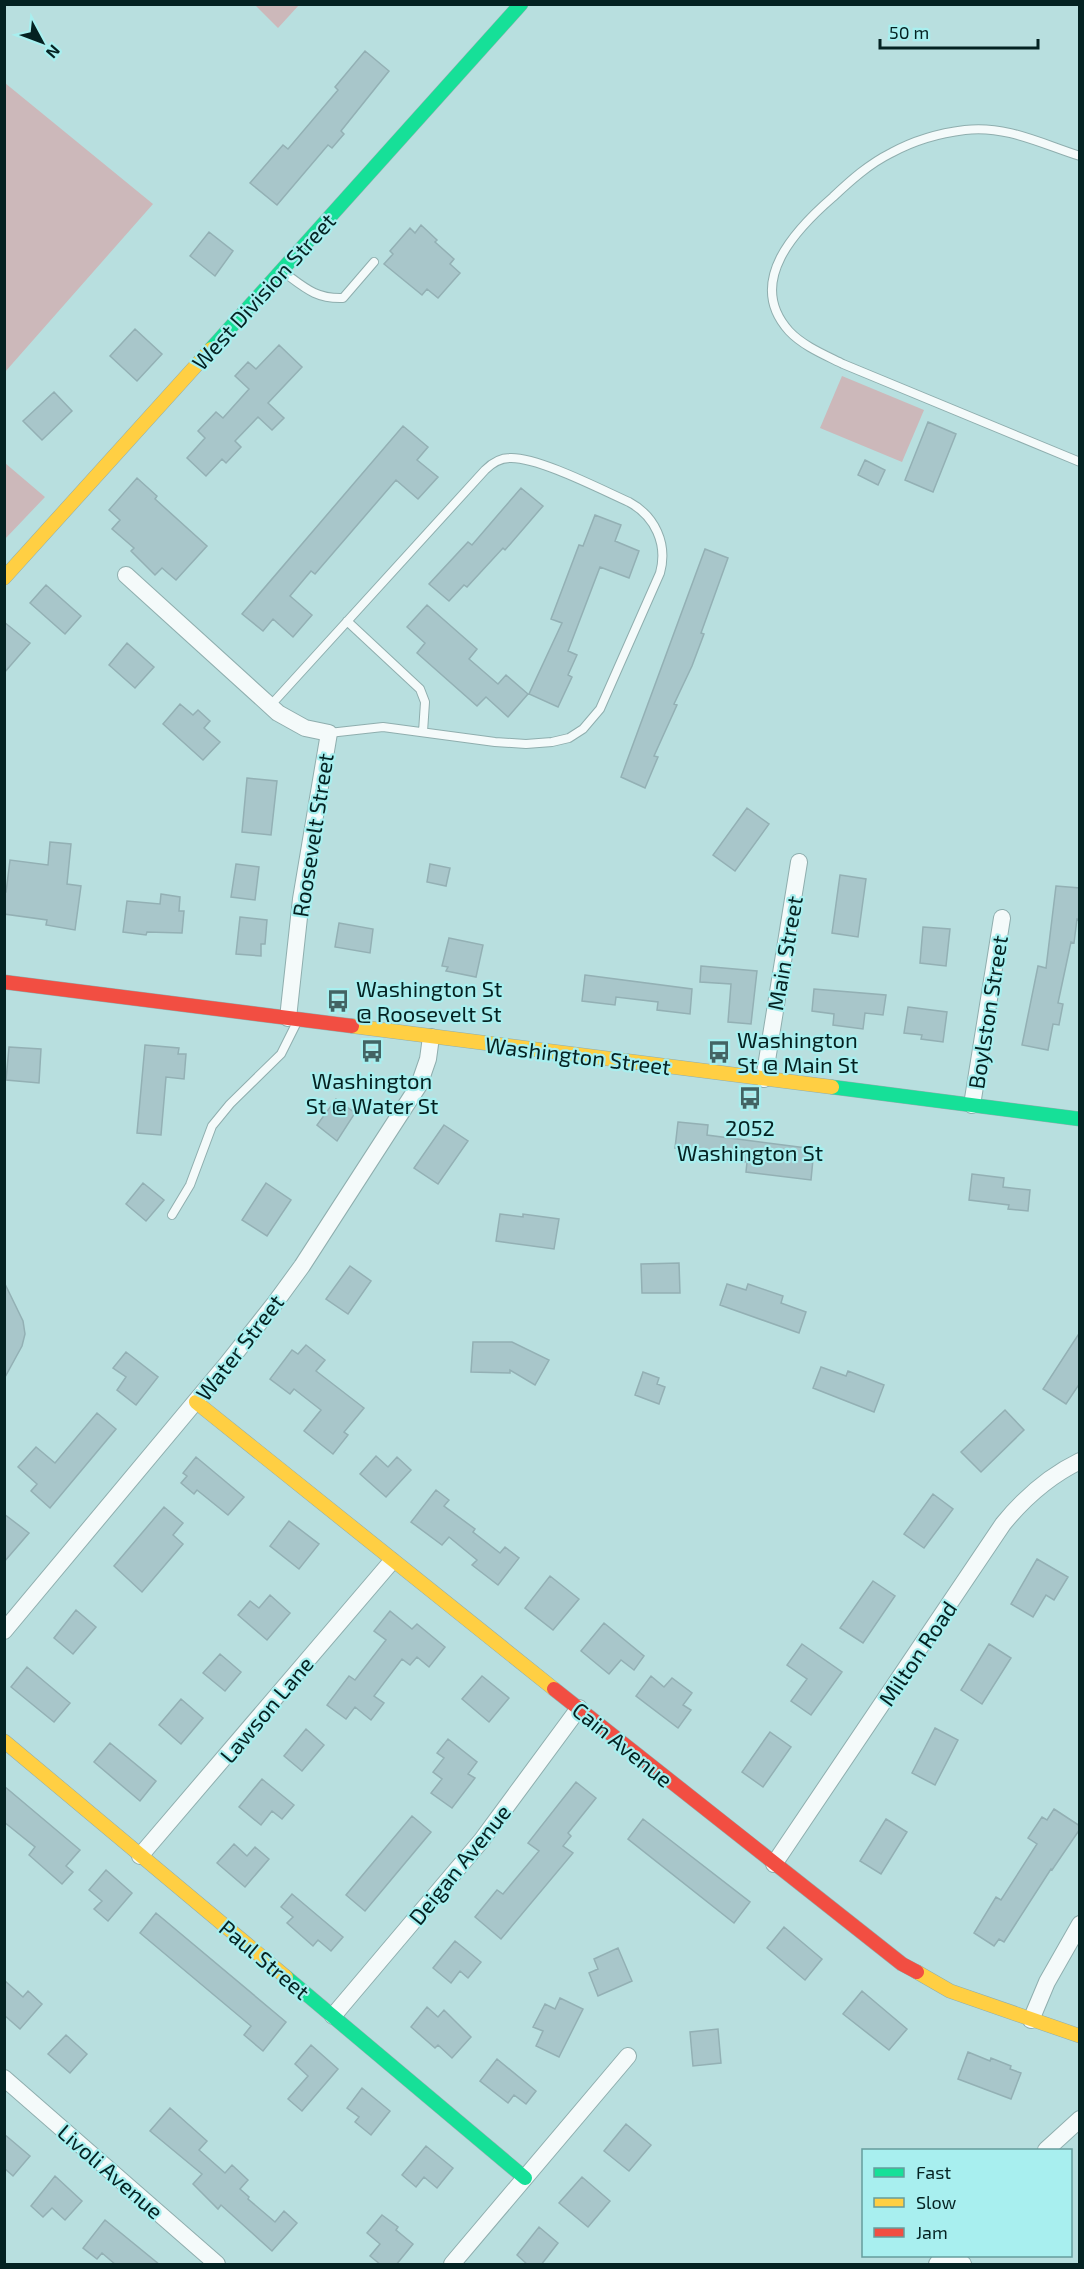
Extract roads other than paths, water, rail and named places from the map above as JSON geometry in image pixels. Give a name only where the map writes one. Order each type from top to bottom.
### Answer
[{"type":"street","name":"West Division Street","points":[[4,578],[521,4]]},
{"type":"street","name":"Roosevelt Street","points":[[126,575],[270,706],[296,724],[329,733],[301,899],[293,1018]]},
{"type":"street","name":"Main Street","points":[[764,1079],[799,862]]},
{"type":"street","name":"Boylston Street","points":[[972,1105],[1002,918]]},
{"type":"street","name":"Washington Street","points":[[4,982],[1080,1119]]},
{"type":"street","name":"Water Street","points":[[4,1631],[196,1402],[289,1284],[413,1096],[424,1072],[431,1037]]},
{"type":"street","name":"Cain Avenue","points":[[196,1402],[392,1561],[869,1940],[918,1974],[950,1991],[1080,2036]]},
{"type":"street","name":"Milton Road","points":[[774,1864],[1003,1524],[1034,1491],[1080,1461]]},
{"type":"street","name":"Lawson Lane","points":[[140,1856],[392,1561]]},
{"type":"street","name":"Deigan Avenue","points":[[333,2016],[481,1841],[579,1708]]},
{"type":"street","name":"Paul Street","points":[[4,1741],[525,2178]]},
{"type":"street","points":[[1031,2020],[1047,1982],[1080,1924]]},
{"type":"street","points":[[452,2265],[628,2056]]},
{"type":"street","name":"Livoli Avenue","points":[[4,2078],[217,2265]]},
{"type":"street","points":[[1048,2149],[1080,2119]]},
{"type":"lane","points":[[1080,156],[1013,132],[993,129],[952,132],[901,148],[865,169],[805,222],[782,254],[776,267],[772,292],[782,321],[794,336],[811,348],[843,364],[1080,462]]},
{"type":"lane","points":[[282,271],[312,293],[328,299],[344,298],[374,262]]},
{"type":"lane","points":[[270,706],[485,470],[499,460],[517,458],[539,464],[629,502],[637,506],[651,520],[663,548],[660,573],[600,709],[583,729],[561,741],[526,744],[383,727],[329,733]]},
{"type":"lane","points":[[347,621],[420,689],[425,702],[423,732]]},
{"type":"lane","points":[[172,1215],[190,1185],[212,1126],[230,1104],[281,1054],[293,1018]]},
{"type":"place","name":"Washington St @ Roosevelt St","points":[[338,1001]]},
{"type":"place","name":"Washington St @ Water St","points":[[372,1051]]},
{"type":"place","name":"Washington St @ Main St","points":[[719,1052]]},
{"type":"place","name":"2052 Washington St","points":[[750,1098]]}]
